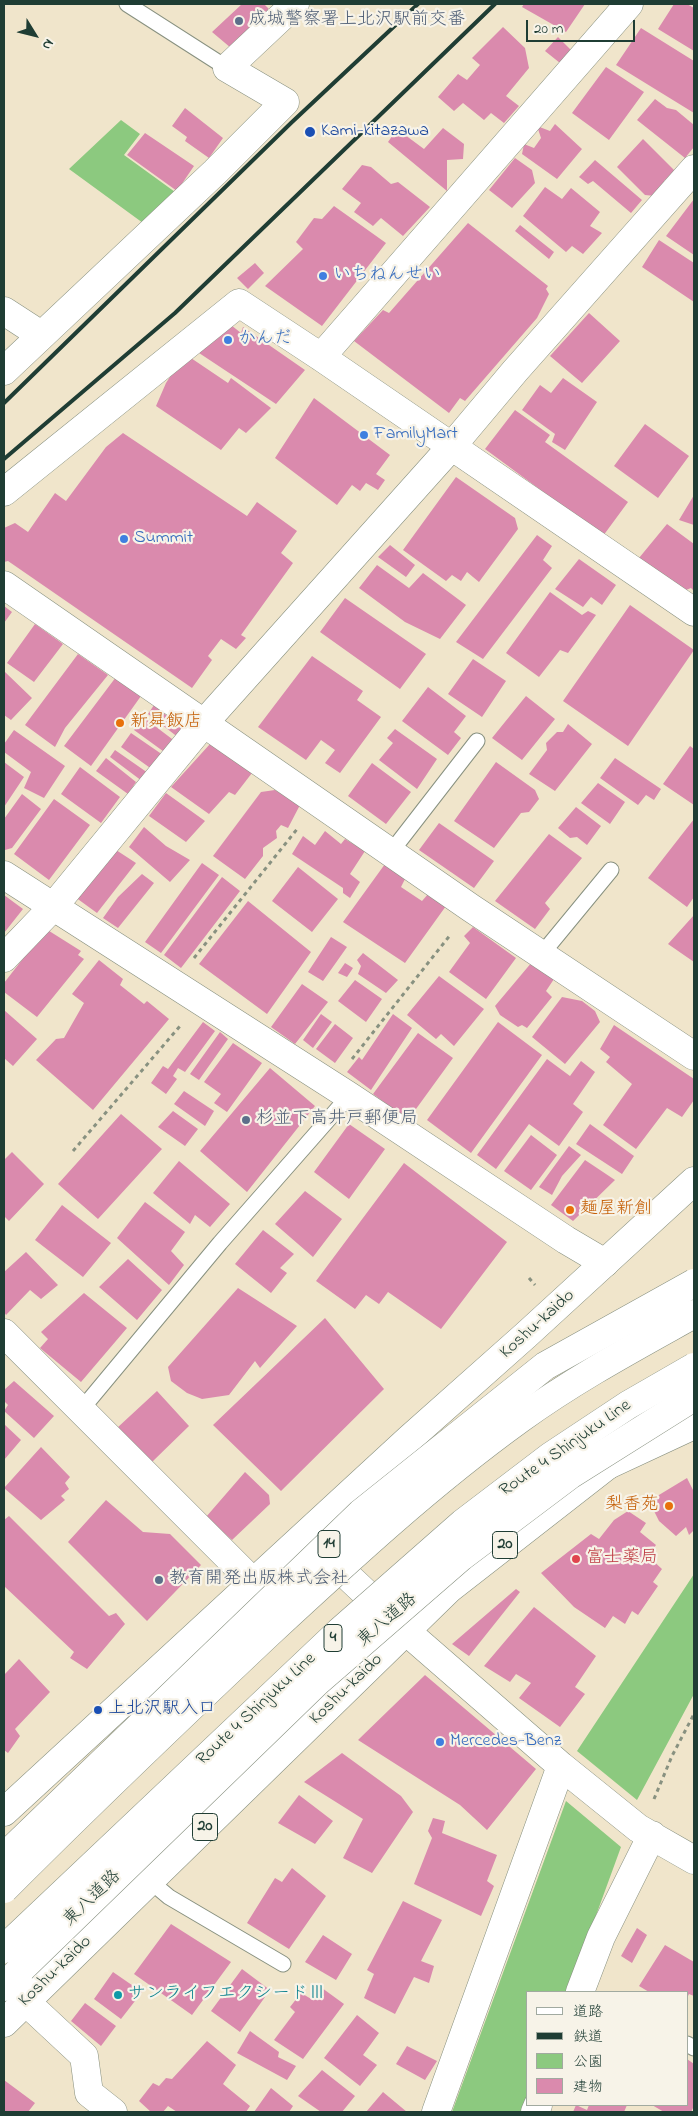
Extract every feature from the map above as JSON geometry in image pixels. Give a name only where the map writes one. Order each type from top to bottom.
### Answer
[{"type":"main road","points":[[4,371],[215,172],[285,102],[227,68],[295,4]]},
{"type":"main road","points":[[321,357],[628,4]]},
{"type":"main road","points":[[4,958],[53,907],[204,723],[452,446],[514,371],[694,169]]},
{"type":"main road","points":[[4,492],[239,304],[321,357],[694,612]]},
{"type":"main road","points":[[4,311],[41,336]]},
{"type":"main road","points":[[4,584],[472,908],[694,1056]]},
{"type":"main road","points":[[4,875],[340,1090],[566,1240],[606,1263]]},
{"type":"main road","name":"Koshu-kaido","points":[[4,1812],[409,1439],[606,1263],[694,1181]]},
{"type":"main road","points":[[638,1234],[694,1200]]},
{"type":"main road","name":"14","points":[[4,1856],[362,1513],[545,1366],[694,1283]]},
{"type":"main road","points":[[4,1889],[154,1740],[351,1557],[428,1490],[521,1418],[603,1364],[694,1314]]},
{"type":"main road","points":[[4,1333],[253,1582]]},
{"type":"main road","name":"Koshu-kaido","points":[[4,2023],[449,1589],[608,1465],[694,1363]]},
{"type":"main road","name":"Route 4 Shinjuku Line","points":[[4,1949],[339,1632],[463,1523],[551,1456],[628,1405],[694,1367]]},
{"type":"main road","name":"東八道路","points":[[13,1977],[317,1682],[461,1557],[570,1475],[694,1396]]},
{"type":"main road","points":[[608,1465],[694,1425]]},
{"type":"main road","points":[[305,1536],[406,1632],[561,1766],[645,1831],[694,1860]]},
{"type":"main road","points":[[436,2112],[561,1766]]},
{"type":"main road","points":[[584,1991],[601,1937],[645,1831]]},
{"type":"main road","points":[[26,2002],[84,2056],[89,2093],[113,2112]]},
{"type":"lane","points":[[127,4],[227,68]]},
{"type":"lane","points":[[391,852],[478,741]]},
{"type":"lane","points":[[542,955],[611,870]]},
{"type":"lane","points":[[80,1410],[220,1243],[340,1090]]},
{"type":"lane","points":[[150,1881],[169,1897],[283,1964]]},
{"type":"path","points":[[173,984],[319,802]]},
{"type":"path","points":[[340,1090],[472,908]]},
{"type":"path","points":[[73,1151],[201,1002]]},
{"type":"path","points":[[645,1831],[652,1806],[672,1756],[694,1714]]},
{"type":"green space","points":[[121,120],[140,134],[124,155],[175,192],[143,223],[69,169]]},
{"type":"green space","points":[[694,1574],[694,1694],[637,1800],[577,1751]]},
{"type":"green space","points":[[566,1801],[621,1847],[568,1991],[526,1991],[527,2106],[524,2112],[452,2112]]},
{"type":"building","points":[[242,4],[264,4],[269,9],[231,48],[212,32]]},
{"type":"building","points":[[524,4],[585,4],[566,32],[522,7]]},
{"type":"building","points":[[674,4],[687,4],[694,8],[694,51],[658,29]]},
{"type":"building","points":[[503,27],[525,48],[529,68],[506,96],[519,106],[504,123],[491,113],[484,120],[463,103],[454,111],[438,97],[458,74],[467,80],[480,65],[472,58]]},
{"type":"building","points":[[641,28],[694,61],[694,113],[616,65]]},
{"type":"building","points":[[558,37],[571,50],[560,63],[545,51]]},
{"type":"building","points":[[606,67],[644,92],[609,140],[572,113]]},
{"type":"building","points":[[655,99],[667,108],[676,110],[694,125],[694,147],[685,158],[637,120]]},
{"type":"building","points":[[185,108],[223,138],[209,158],[185,141],[187,137],[172,126]]},
{"type":"building","points":[[555,124],[582,149],[557,179],[522,154],[524,144],[534,148],[541,138],[537,126],[550,131]]},
{"type":"building","points":[[443,128],[464,144],[463,159],[447,160],[447,191],[388,142],[397,129],[424,149]]},
{"type":"building","points":[[145,133],[194,166],[177,191],[127,155]]},
{"type":"building","points":[[643,139],[675,171],[664,181],[666,186],[655,196],[645,195],[617,167]]},
{"type":"building","points":[[515,158],[532,170],[535,183],[512,208],[489,190]]},
{"type":"building","points":[[595,160],[642,200],[631,213],[593,181],[588,184],[579,177]]},
{"type":"building","points":[[362,165],[371,167],[391,184],[398,182],[430,207],[403,236],[381,218],[373,226],[354,212],[361,203],[342,189]]},
{"type":"building","points":[[545,187],[562,199],[571,188],[600,212],[590,226],[602,233],[583,254],[572,246],[566,252],[523,216]]},
{"type":"building","points":[[694,199],[694,255],[666,236]]},
{"type":"building","points":[[334,206],[386,243],[322,326],[265,286],[303,249],[296,242],[314,218],[322,219]]},
{"type":"building","points":[[468,223],[548,286],[546,289],[549,294],[537,318],[465,401],[460,398],[449,413],[354,341],[383,310],[389,313]]},
{"type":"building","points":[[520,225],[554,252],[549,259],[515,231]]},
{"type":"building","points":[[659,240],[694,263],[694,302],[642,267]]},
{"type":"building","points":[[255,263],[264,273],[248,289],[237,278]]},
{"type":"building","points":[[589,313],[620,341],[582,383],[550,356]]},
{"type":"building","points":[[226,321],[241,333],[243,327],[305,370],[276,404],[193,349]]},
{"type":"building","points":[[185,354],[228,383],[231,378],[271,408],[246,433],[239,428],[221,450],[156,406],[166,383]]},
{"type":"building","points":[[563,378],[597,402],[565,450],[552,442],[555,434],[522,410],[540,385],[551,393]]},
{"type":"building","points":[[314,398],[390,455],[376,474],[385,480],[378,490],[366,483],[360,491],[352,485],[337,505],[275,458]]},
{"type":"building","points":[[515,410],[550,435],[545,442],[628,502],[603,536],[485,449]]},
{"type":"building","points":[[645,424],[689,456],[658,498],[614,466]]},
{"type":"building","points":[[123,433],[247,516],[257,502],[297,531],[281,553],[293,563],[241,635],[246,638],[236,649],[221,639],[208,656],[212,660],[192,688],[8,561],[4,562],[4,528],[15,523],[28,532],[55,493],[66,501],[106,447]]},
{"type":"building","points":[[456,477],[515,518],[518,529],[479,582],[467,572],[461,581],[452,575],[446,581],[403,550]]},
{"type":"building","points":[[694,495],[694,525],[679,520]]},
{"type":"building","points":[[667,524],[694,544],[694,591],[691,588],[686,590],[639,558]]},
{"type":"building","points":[[537,535],[552,546],[543,560],[552,568],[483,659],[456,642]]},
{"type":"building","points":[[390,545],[415,565],[406,577],[378,557]]},
{"type":"building","points":[[579,559],[616,585],[602,605],[591,597],[583,607],[555,589]]},
{"type":"building","points":[[377,565],[409,588],[423,573],[466,605],[440,639],[405,622],[359,588]]},
{"type":"building","points":[[550,592],[582,615],[588,611],[596,615],[568,653],[560,650],[539,677],[506,653]]},
{"type":"building","points":[[345,598],[426,654],[400,689],[320,632]]},
{"type":"building","points":[[630,605],[694,650],[628,746],[563,701]]},
{"type":"building","points":[[4,606],[12,612],[4,623]]},
{"type":"building","points":[[35,624],[63,644],[34,682],[7,663]]},
{"type":"building","points":[[78,654],[108,675],[65,728],[55,747],[25,725]]},
{"type":"building","points":[[312,656],[363,691],[357,700],[381,717],[340,773],[325,763],[335,750],[321,740],[306,760],[258,727]]},
{"type":"building","points":[[473,659],[506,681],[482,717],[448,694]]},
{"type":"building","points":[[5,672],[32,698],[11,720],[4,715]]},
{"type":"building","points":[[116,677],[141,696],[91,766],[64,746]]},
{"type":"building","points":[[428,687],[466,716],[454,732],[461,738],[448,755],[402,721]]},
{"type":"building","points":[[526,696],[555,719],[522,760],[492,738]]},
{"type":"building","points":[[154,705],[184,730],[179,738],[148,714]]},
{"type":"building","points":[[143,717],[176,742],[167,754],[134,730]]},
{"type":"building","points":[[568,724],[592,744],[555,791],[529,774],[547,750],[546,743],[557,732],[563,732]]},
{"type":"building","points":[[395,729],[437,759],[417,789],[379,760],[393,743],[387,738]]},
{"type":"building","points":[[14,730],[65,766],[44,798],[24,788],[31,772],[4,752],[4,744]]},
{"type":"building","points":[[131,733],[163,755],[153,770],[121,747]]},
{"type":"building","points":[[210,744],[252,773],[235,795],[229,792],[209,814],[171,787]]},
{"type":"building","points":[[690,746],[694,749],[694,805],[663,784]]},
{"type":"building","points":[[115,750],[148,773],[142,781],[110,757]]},
{"type":"building","points":[[106,758],[136,782],[128,794],[96,771]]},
{"type":"building","points":[[615,758],[661,789],[654,800],[646,795],[638,805],[600,778]]},
{"type":"building","points":[[4,762],[24,777],[4,807]]},
{"type":"building","points":[[496,762],[535,790],[539,799],[529,812],[521,813],[494,848],[454,821]]},
{"type":"building","points":[[372,763],[411,792],[386,824],[348,796]]},
{"type":"building","points":[[80,767],[120,797],[101,823],[61,794]]},
{"type":"building","points":[[598,783],[625,802],[610,824],[581,803]]},
{"type":"building","points":[[275,790],[300,805],[288,828],[281,825],[276,831],[277,838],[263,848],[263,856],[245,879],[213,856],[261,792]]},
{"type":"building","points":[[166,793],[205,821],[186,842],[149,816]]},
{"type":"building","points":[[22,794],[41,809],[12,848],[5,850],[4,819]]},
{"type":"building","points":[[54,799],[90,825],[49,880],[14,854]]},
{"type":"building","points":[[576,807],[601,826],[587,845],[577,837],[570,838],[558,828]]},
{"type":"building","points":[[694,819],[694,897],[687,907],[648,878]]},
{"type":"building","points":[[439,823],[494,861],[474,888],[419,850]]},
{"type":"building","points":[[144,827],[166,846],[190,860],[170,882],[129,847]]},
{"type":"building","points":[[325,831],[341,844],[345,839],[365,851],[350,874],[360,882],[350,898],[343,893],[343,888],[292,854],[303,836],[315,845]]},
{"type":"building","points":[[549,834],[582,858],[545,903],[550,909],[535,929],[495,901]]},
{"type":"building","points":[[116,850],[136,863],[97,913],[75,897]]},
{"type":"building","points":[[202,863],[219,875],[161,953],[145,942]]},
{"type":"building","points":[[385,864],[405,879],[401,887],[422,901],[429,893],[446,906],[405,963],[343,922]]},
{"type":"building","points":[[298,867],[338,899],[312,932],[272,901]]},
{"type":"building","points":[[142,874],[154,883],[118,928],[103,918],[118,897]]},
{"type":"building","points":[[222,877],[240,891],[181,968],[164,955]]},
{"type":"building","points":[[4,895],[23,909],[4,933]]},
{"type":"building","points":[[248,901],[311,952],[267,1014],[199,964]]},
{"type":"building","points":[[694,915],[694,962],[668,944]]},
{"type":"building","points":[[473,927],[516,958],[486,999],[449,972],[470,943],[464,936]]},
{"type":"building","points":[[46,929],[81,951],[78,955],[84,959],[37,1017],[4,992],[4,983]]},
{"type":"building","points":[[331,937],[347,947],[323,981],[308,972]]},
{"type":"building","points":[[363,953],[398,980],[386,993],[358,974],[361,966],[357,960]]},
{"type":"building","points":[[99,960],[123,979],[120,985],[144,1004],[147,1001],[169,1019],[93,1110],[36,1060],[56,1039],[64,1038],[84,1003],[72,994]]},
{"type":"building","points":[[532,962],[554,979],[546,991],[552,997],[527,1028],[522,1025],[518,1027],[500,1015],[495,1006]]},
{"type":"building","points":[[345,963],[353,968],[347,977],[338,973]]},
{"type":"building","points":[[439,976],[484,1009],[454,1046],[441,1034],[436,1039],[407,1015]]},
{"type":"building","points":[[355,980],[382,999],[366,1022],[338,1001]]},
{"type":"building","points":[[302,984],[328,1002],[295,1044],[271,1027]]},
{"type":"building","points":[[562,997],[582,1001],[595,1011],[600,1022],[565,1064],[532,1037]]},
{"type":"building","points":[[4,1010],[37,1039],[13,1066],[4,1058]]},
{"type":"building","points":[[321,1014],[332,1022],[313,1048],[303,1040]]},
{"type":"building","points":[[393,1014],[412,1028],[371,1090],[347,1072],[359,1057],[362,1060]]},
{"type":"building","points":[[203,1022],[215,1031],[185,1072],[178,1068],[173,1076],[177,1079],[166,1094],[151,1083],[163,1066],[168,1069]]},
{"type":"building","points":[[498,1022],[542,1055],[471,1153],[427,1120]]},
{"type":"building","points":[[335,1024],[353,1038],[335,1063],[316,1049]]},
{"type":"building","points":[[614,1025],[694,1079],[694,1100],[682,1117],[667,1108],[636,1149],[603,1125],[632,1084],[606,1062],[610,1057],[600,1049]]},
{"type":"building","points":[[220,1032],[228,1039],[199,1080],[190,1074]]},
{"type":"building","points":[[418,1033],[453,1058],[408,1120],[373,1094]]},
{"type":"building","points":[[233,1043],[262,1063],[227,1112],[214,1103],[221,1094],[204,1082]]},
{"type":"building","points":[[547,1059],[570,1076],[581,1061],[595,1072],[573,1104],[583,1112],[559,1146],[529,1124],[496,1169],[477,1155]]},
{"type":"building","points":[[270,1068],[315,1106],[247,1192],[200,1151]]},
{"type":"building","points":[[184,1091],[214,1111],[205,1126],[174,1104]]},
{"type":"building","points":[[173,1111],[198,1129],[185,1146],[158,1127]]},
{"type":"building","points":[[121,1114],[162,1149],[98,1219],[58,1184]]},
{"type":"building","points":[[349,1124],[385,1149],[349,1199],[314,1172]]},
{"type":"building","points":[[590,1124],[634,1156],[622,1174],[576,1144]]},
{"type":"building","points":[[531,1135],[557,1155],[531,1190],[504,1171]]},
{"type":"building","points":[[569,1146],[581,1155],[562,1176],[552,1195],[539,1187]]},
{"type":"building","points":[[12,1152],[44,1184],[9,1221],[4,1216],[4,1160]]},
{"type":"building","points":[[585,1160],[615,1180],[573,1221],[551,1205]]},
{"type":"building","points":[[179,1161],[230,1204],[210,1227],[195,1215],[190,1224],[153,1193]]},
{"type":"building","points":[[404,1163],[507,1242],[441,1329],[388,1292],[379,1304],[366,1295],[355,1309],[316,1281]]},
{"type":"building","points":[[305,1191],[342,1219],[313,1257],[275,1224]]},
{"type":"building","points":[[145,1202],[185,1232],[171,1251],[184,1265],[169,1285],[117,1238]]},
{"type":"building","points":[[62,1205],[111,1243],[83,1277],[35,1240]]},
{"type":"building","points":[[263,1230],[294,1254],[280,1268],[287,1273],[271,1293],[235,1264]]},
{"type":"building","points":[[26,1252],[58,1285],[41,1299],[30,1290],[6,1315],[4,1312],[4,1272]]},
{"type":"building","points":[[128,1259],[162,1290],[137,1320],[99,1287]]},
{"type":"building","points":[[238,1288],[297,1326],[260,1368],[255,1361],[229,1395],[202,1399],[187,1393],[171,1381],[168,1367]]},
{"type":"building","points":[[84,1293],[127,1328],[81,1382],[40,1348],[48,1339],[41,1332]]},
{"type":"building","points":[[325,1318],[384,1389],[281,1491],[213,1425]]},
{"type":"building","points":[[14,1381],[54,1416],[34,1438],[4,1411],[8,1405],[4,1401],[4,1390]]},
{"type":"building","points":[[157,1391],[189,1426],[152,1462],[117,1428]]},
{"type":"building","points":[[4,1424],[21,1440],[4,1460]]},
{"type":"building","points":[[41,1447],[70,1477],[65,1483],[69,1489],[61,1496],[65,1500],[41,1520],[4,1488]]},
{"type":"building","points":[[245,1472],[269,1495],[270,1504],[232,1540],[206,1517]]},
{"type":"building","points":[[687,1478],[694,1492],[694,1530],[689,1535],[686,1527],[676,1536],[659,1521],[649,1501]]},
{"type":"building","points":[[106,1500],[143,1532],[170,1534],[201,1565],[147,1621],[68,1542]]},
{"type":"building","points":[[628,1511],[646,1523],[640,1532],[656,1545],[648,1556],[662,1569],[653,1582],[658,1586],[638,1615],[632,1611],[625,1624],[613,1616],[605,1628],[574,1607],[541,1573],[591,1534],[599,1539],[614,1520]]},
{"type":"building","points":[[9,1516],[109,1616],[116,1613],[125,1624],[87,1669],[70,1658],[74,1652],[4,1586],[4,1520]]},
{"type":"building","points":[[516,1589],[520,1592],[469,1656],[452,1644]]},
{"type":"building","points":[[534,1607],[596,1656],[575,1687],[585,1694],[560,1727],[519,1698],[531,1683],[516,1674],[510,1682],[484,1666]]},
{"type":"building","points":[[19,1659],[50,1692],[15,1729],[20,1736],[8,1753],[4,1750],[4,1675]]},
{"type":"building","points":[[425,1675],[536,1769],[487,1830],[460,1805],[358,1740]]},
{"type":"building","points":[[342,1753],[401,1796],[413,1812],[372,1873],[343,1858],[363,1819],[304,1782]]},
{"type":"building","points":[[299,1795],[333,1821],[315,1844],[278,1823]]},
{"type":"building","points":[[433,1818],[445,1821],[442,1833],[497,1855],[487,1881],[494,1886],[481,1916],[414,1884],[432,1838],[428,1831]]},
{"type":"building","points":[[292,1868],[326,1896],[289,1949],[247,1923],[275,1878],[282,1882]]},
{"type":"building","points":[[403,1901],[442,1920],[421,1961],[434,1966],[429,1983],[414,1977],[395,2014],[364,1998],[374,1974],[367,1970]]},
{"type":"building","points":[[171,1924],[231,1962],[192,2015],[134,1974]]},
{"type":"building","points":[[637,1928],[647,1935],[632,1963],[621,1956]]},
{"type":"building","points":[[323,1935],[352,1954],[336,1980],[305,1962]]},
{"type":"building","points":[[665,1945],[694,1962],[694,1996],[689,1994],[688,1996],[688,1991],[647,1991],[639,1986]]},
{"type":"building","points":[[242,1969],[270,1990],[240,2032],[211,2011]]},
{"type":"building","name":"サンライフエクシードⅢ","points":[[113,1972],[142,1992],[121,2019],[94,1999]]},
{"type":"building","points":[[322,1988],[344,2004],[303,2059],[274,2040],[295,2012],[290,2007],[301,1993],[313,2000]]},
{"type":"building","points":[[85,2003],[116,2026],[101,2046],[71,2021]]},
{"type":"building","points":[[357,2015],[379,2033],[363,2055],[377,2065],[360,2086],[324,2058]]},
{"type":"building","points":[[250,2031],[279,2052],[278,2057],[296,2066],[287,2080],[237,2053]]},
{"type":"building","points":[[207,2041],[236,2065],[223,2084],[250,2106],[246,2112],[177,2112],[168,2106],[163,2112],[151,2112],[139,2101],[153,2083],[159,2086],[166,2078],[172,2079]]},
{"type":"building","points":[[407,2046],[437,2061],[425,2080],[396,2064]]},
{"type":"building","points":[[688,2060],[694,2064],[694,2106],[691,2112],[664,2112],[654,2106],[688,2106]]},
{"type":"building","points":[[322,2070],[355,2096],[342,2112],[321,2112],[298,2096]]},
{"type":"building","points":[[4,2080],[35,2103],[28,2112],[4,2112]]},
{"type":"building","points":[[271,2088],[293,2106],[289,2112],[254,2112]]},
{"type":"building","points":[[383,2092],[407,2112],[366,2112]]},
{"type":"building","points":[[576,2106],[587,2110],[589,2106],[627,2106],[624,2112],[573,2112]]},
{"type":"railway","points":[[4,403],[291,123],[418,4]]},
{"type":"railway","points":[[4,459],[175,313],[495,4]]},
{"type":"place","name":"成城警察署上北沢駅前交番","points":[[239,21]]},
{"type":"place","name":"Kami-kitazawa","points":[[310,132]]},
{"type":"place","name":"いちねんせい","points":[[323,276]]},
{"type":"place","name":"かんだ","points":[[228,340]]},
{"type":"place","name":"FamilyMart","points":[[364,435]]},
{"type":"place","name":"Summit","points":[[124,539]]},
{"type":"place","name":"新曻飯店","points":[[120,723]]},
{"type":"place","name":"杉並下高井戸郵便局","points":[[246,1120]]},
{"type":"place","name":"麺屋新創","points":[[570,1210]]},
{"type":"place","name":"梨香苑","points":[[669,1506]]},
{"type":"place","name":"富士薬局","points":[[576,1559]]},
{"type":"place","name":"教育開発出版株式会社","points":[[159,1580]]},
{"type":"place","name":"上北沢駅入口","points":[[98,1710]]},
{"type":"place","name":"Mercedes-Benz","points":[[440,1742]]},
{"type":"place","name":"サンライフエクシードⅢ","points":[[118,1995]]}]
